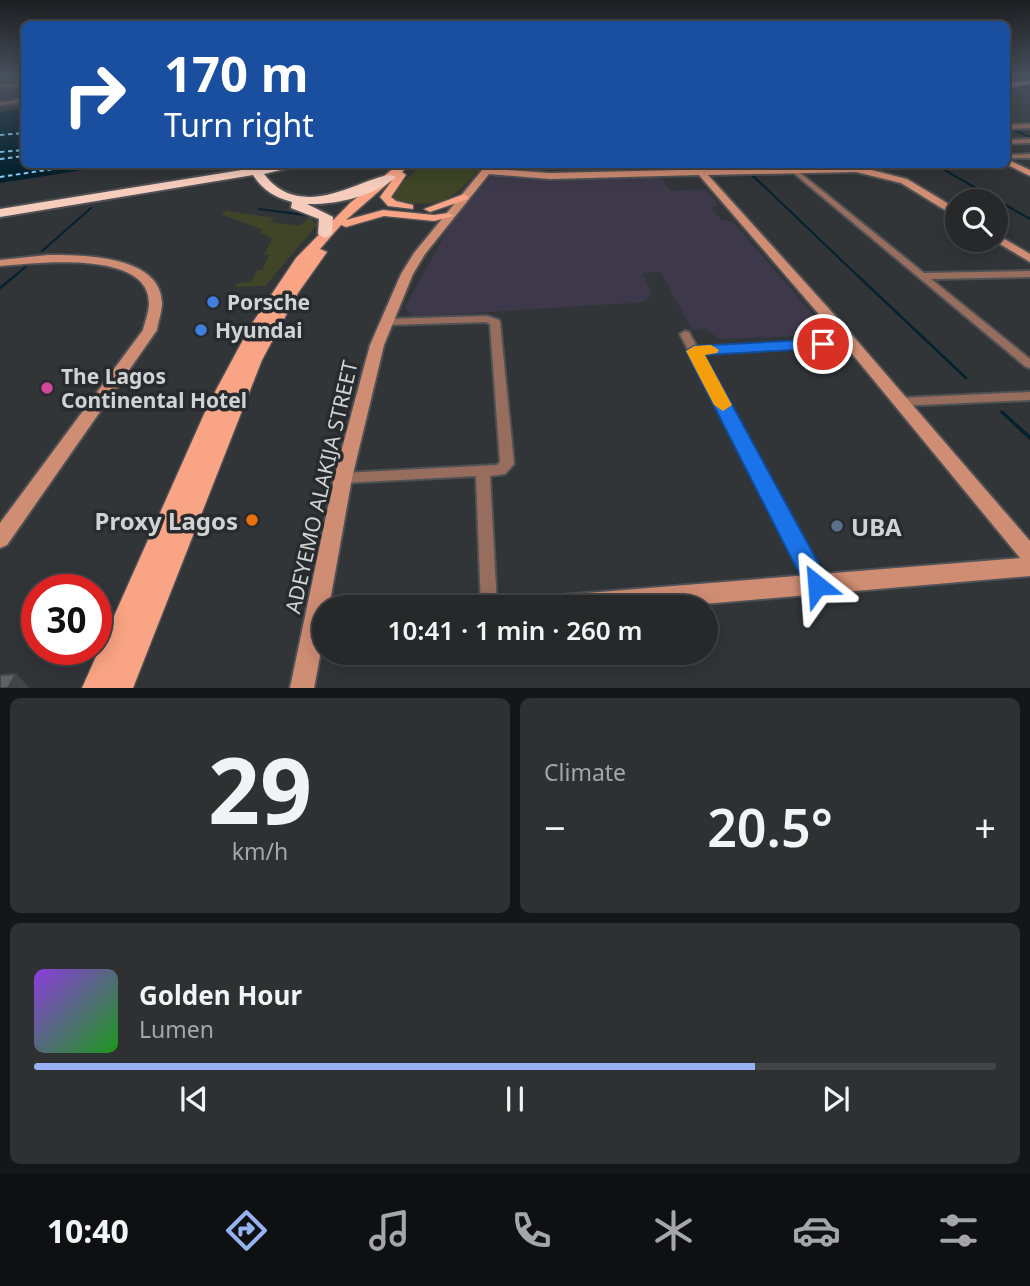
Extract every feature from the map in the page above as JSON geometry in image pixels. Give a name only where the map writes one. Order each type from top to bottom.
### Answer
[{"type":"highway","points":[[0,211],[252,173],[266,168]]},
{"type":"highway","points":[[0,211],[144,191],[279,168]]},
{"type":"highway","points":[[271,191],[267,180],[269,177],[295,168]]},
{"type":"highway","points":[[252,173],[266,188],[295,199],[334,199],[355,194],[399,172]]},
{"type":"highway","points":[[252,173],[270,197],[323,215],[328,224],[325,234]]},
{"type":"main road","points":[[399,172],[386,199],[400,206],[425,209],[448,216]]},
{"type":"main road","points":[[119,688],[254,360],[301,278],[346,224],[399,172]]},
{"type":"main road","points":[[96,688],[239,359],[293,270],[325,234],[399,172]]},
{"type":"main road","points":[[425,209],[443,207],[464,197]]},
{"type":"main road","points":[[346,224],[383,213],[434,218],[448,216]]},
{"type":"street","points":[[1010,127],[1030,126]]},
{"type":"street","points":[[1010,142],[1030,141]]},
{"type":"street","points":[[1010,158],[1030,156]]},
{"type":"street","points":[[1010,160],[1030,170]]},
{"type":"street","points":[[490,168],[550,176],[846,168],[890,176],[917,187],[945,204]]},
{"type":"street","name":"ADEYEMO ALAKIJA STREET","points":[[323,595],[343,478],[363,391],[387,322],[407,274],[448,216],[490,168]]},
{"type":"street","points":[[792,169],[1030,365]]},
{"type":"street","points":[[701,172],[1030,556]]},
{"type":"street","points":[[1008,245],[1030,259]]},
{"type":"street","points":[[0,263],[64,258],[113,263],[141,275],[151,285],[156,300],[150,330],[0,539]]},
{"type":"street","points":[[922,276],[1030,274]]},
{"type":"street","points":[[343,478],[500,470],[507,464],[495,323],[487,319],[387,322]]},
{"type":"street","points":[[685,334],[817,585]]},
{"type":"street","points":[[694,351],[849,343]]},
{"type":"street","points":[[899,402],[1030,396]]},
{"type":"street","points":[[483,471],[488,595]]},
{"type":"street","points":[[695,595],[1030,567]]},
{"type":"street","name":"ADEYEMO ALAKIJA STREET","points":[[302,688],[312,649]]},
{"type":"shaded area","points":[[600,168],[669,168],[601,170]]},
{"type":"shaded area","points":[[659,175],[671,191],[706,190],[718,204],[712,209],[721,220],[733,222],[822,325],[799,336],[720,339],[704,328],[692,330],[661,272],[642,273],[652,294],[645,302],[413,317],[405,307],[452,222],[492,176]]},
{"type":"green space","points":[[419,168],[480,168],[455,193],[435,202],[424,204],[395,200],[392,191]]},
{"type":"green space","points":[[230,208],[228,211],[274,218],[270,222],[299,226],[310,217],[317,225],[265,286],[235,287],[237,283],[252,282],[257,270],[262,270],[269,255],[264,255],[272,239],[260,232],[263,230],[221,214]]},
{"type":"water","points":[[21,108],[21,168],[96,168],[0,183],[0,112]]},
{"type":"building","points":[[16,674],[8,688],[0,688],[0,675]]},
{"type":"waterway","points":[[1014,130],[1030,137]]},
{"type":"waterway","points":[[941,168],[1030,219]]},
{"type":"waterway","points":[[751,174],[859,277]]},
{"type":"waterway","points":[[42,251],[91,208]]},
{"type":"waterway","points":[[259,209],[313,216]]},
{"type":"waterway","points":[[14,277],[26,266]]},
{"type":"waterway","points":[[0,288],[16,275]]},
{"type":"waterway","points":[[857,275],[966,378]]},
{"type":"waterway","points":[[1002,412],[1030,438]]},
{"type":"ferry route","points":[[0,135],[21,133]]},
{"type":"ferry route","points":[[0,152],[21,150]]},
{"type":"ferry route","points":[[0,159],[21,156]]},
{"type":"ferry route","points":[[0,177],[60,168]]},
{"type":"slow traffic","points":[[711,350],[694,351],[723,405]]},
{"type":"place","name":"Porsche","points":[[213,302]]},
{"type":"place","name":"Hyundai","points":[[201,330]]},
{"type":"place","name":"The Lagos Continental Hotel","points":[[47,388]]},
{"type":"place","name":"Proxy Lagos","points":[[252,520]]},
{"type":"place","name":"UBA","points":[[837,526]]},
{"type":"route","points":[[817,585],[694,351],[823,344]]}]
